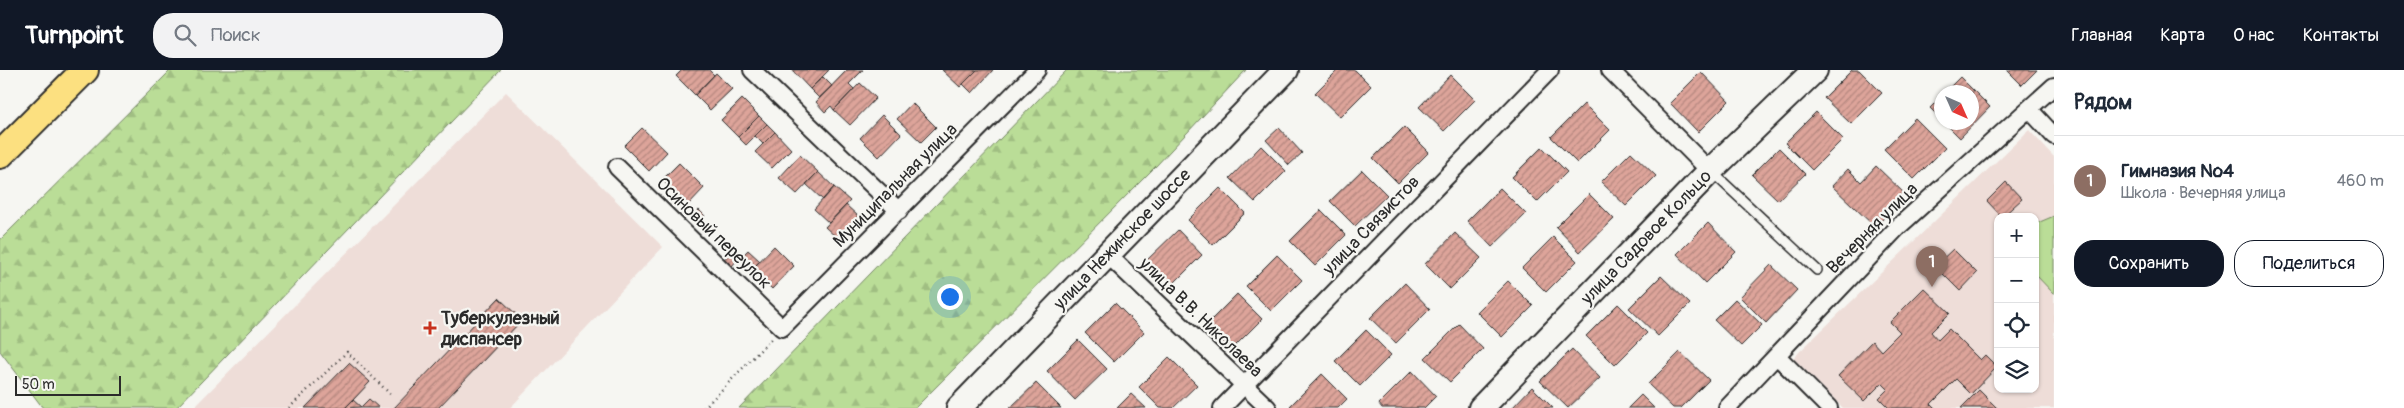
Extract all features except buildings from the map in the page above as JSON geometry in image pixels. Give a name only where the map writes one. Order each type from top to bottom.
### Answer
[{"type":"main road","points":[[0,136],[67,70]]},
{"type":"main road","points":[[0,155],[85,70]]},
{"type":"street","points":[[752,70],[899,211]]},
{"type":"street","name":"улица Нежинское шоссе","points":[[959,408],[1286,70]]},
{"type":"street","name":"улица Связистов","points":[[1222,408],[1550,70]]},
{"type":"street","points":[[1610,70],[1710,170]]},
{"type":"street","name":"улица Садовое Кольцо","points":[[1481,408],[1710,170],[1815,70]]},
{"type":"street","name":"Муниципальная улица","points":[[782,328],[899,211],[1034,71]]},
{"type":"street","name":"Вечерняя улица","points":[[1727,408],[1898,227],[2054,86]]},
{"type":"street","points":[[2028,109],[2054,136]]},
{"type":"street","name":"Осиновый переулок","points":[[617,167],[782,328]]},
{"type":"street","name":"улица В.В. Николаева","points":[[1106,254],[1268,408]]},
{"type":"street","points":[[1777,356],[1829,408]]},
{"type":"lane","points":[[1710,170],[1817,270]]},
{"type":"path","points":[[704,408],[782,328]]},
{"type":"path","points":[[289,408],[347,352],[390,394]]},
{"type":"shaded area","name":"Туберкулезный диспансер","points":[[506,92],[663,247],[510,408],[193,408]]},
{"type":"shaded area","points":[[2029,130],[2054,157],[2054,408],[1843,408],[1793,358]]},
{"type":"green space","points":[[171,70],[501,70],[176,408],[43,408],[0,351],[0,240]]},
{"type":"green space","points":[[1067,70],[1246,70],[1156,166],[915,408],[739,408]]},
{"type":"green space","points":[[2054,216],[2054,294],[2039,278],[2039,222]]},
{"type":"place","name":"Гимназия №4","points":[[1932,287]]},
{"type":"place","name":"Туберкулезный диспансер","points":[[430,328]]}]
